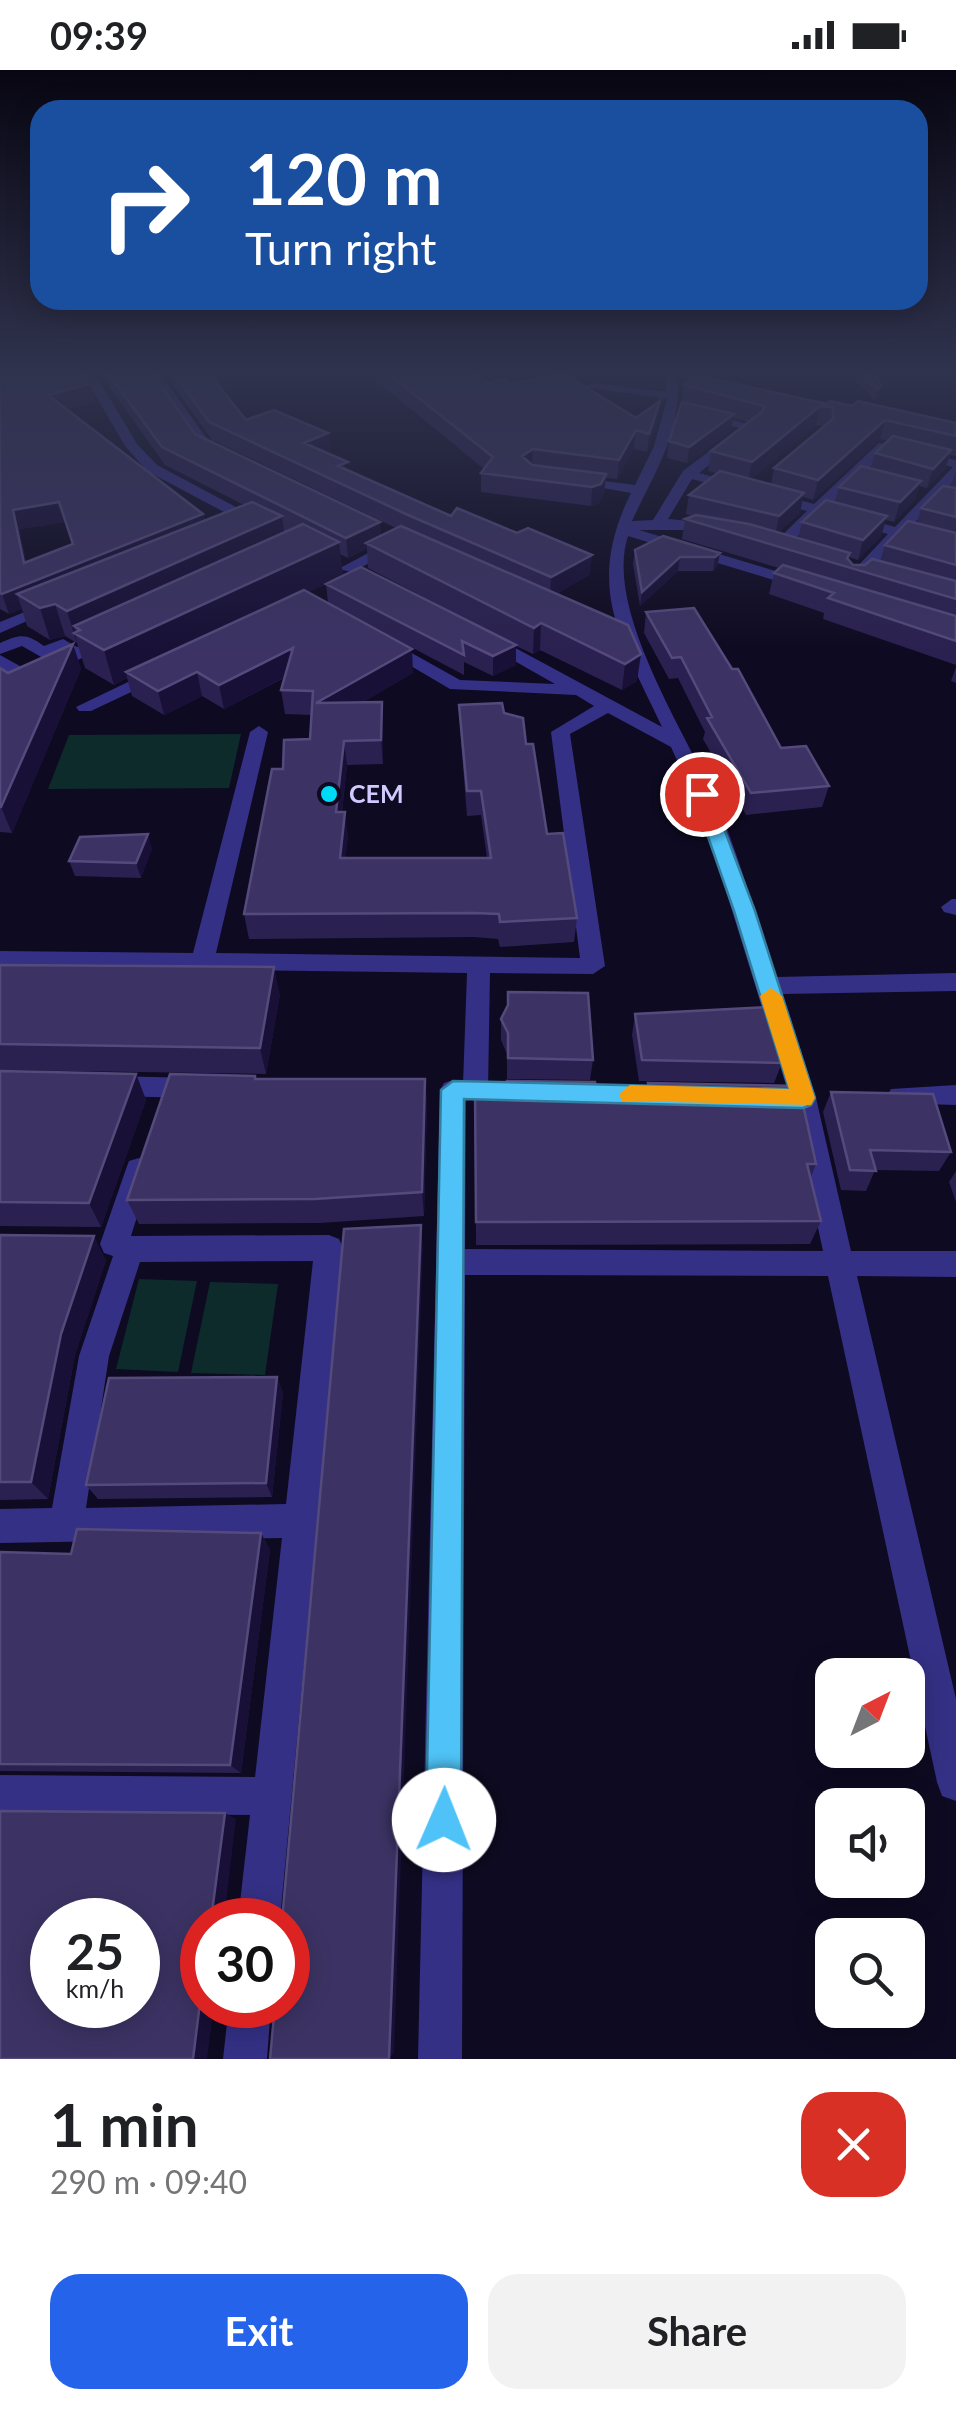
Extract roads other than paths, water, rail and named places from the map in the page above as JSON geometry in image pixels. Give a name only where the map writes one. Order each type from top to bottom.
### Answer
[{"type":"street","points":[[149,465],[247,526],[289,540]]},
{"type":"street","points":[[651,465],[624,529],[614,571],[634,644],[714,820],[803,1098],[956,1782]]},
{"type":"street","points":[[658,524],[688,474],[700,465]]},
{"type":"street","points":[[779,546],[817,510],[860,478],[870,465]]},
{"type":"street","points":[[624,529],[848,598],[853,567],[897,532],[923,494],[956,467]]},
{"type":"street","points":[[688,474],[956,548]]},
{"type":"street","points":[[561,476],[640,490]]},
{"type":"street","points":[[752,491],[766,479]]},
{"type":"street","points":[[923,494],[956,503]]},
{"type":"street","points":[[624,529],[658,524],[730,532]]},
{"type":"street","points":[[384,532],[420,549]]},
{"type":"street","points":[[320,555],[356,580],[402,541]]},
{"type":"street","points":[[853,567],[880,575]]},
{"type":"street","points":[[0,628],[66,600]]},
{"type":"street","points":[[0,660],[26,678],[134,628]]},
{"type":"street","points":[[465,629],[585,690],[679,744]]},
{"type":"street","points":[[616,636],[634,644]]},
{"type":"street","points":[[0,649],[22,639],[43,652],[63,644],[78,654]]},
{"type":"street","points":[[374,639],[456,685],[585,690]]},
{"type":"street","points":[[85,706],[170,666]]},
{"type":"street","points":[[0,959],[593,966],[560,732],[609,705]]},
{"type":"street","points":[[203,961],[259,732]]},
{"type":"street","points":[[440,2059],[451,1246],[478,965]]},
{"type":"street","points":[[768,986],[956,982]]},
{"type":"street","points":[[92,1086],[223,1088]]},
{"type":"street","points":[[66,1525],[94,1356],[151,1131],[166,1088]]},
{"type":"street","points":[[880,1096],[956,1095]]},
{"type":"street","points":[[416,1232],[451,1246],[841,1266],[956,1264]]},
{"type":"street","points":[[76,1243],[122,1246],[337,1242],[300,1521],[261,1898]]},
{"type":"street","points":[[0,1526],[300,1521]]},
{"type":"street","points":[[0,1794],[271,1796]]},
{"type":"street","points":[[244,2059],[247,2028]]},
{"type":"place","name":"CEM","points":[[329,794]]}]
